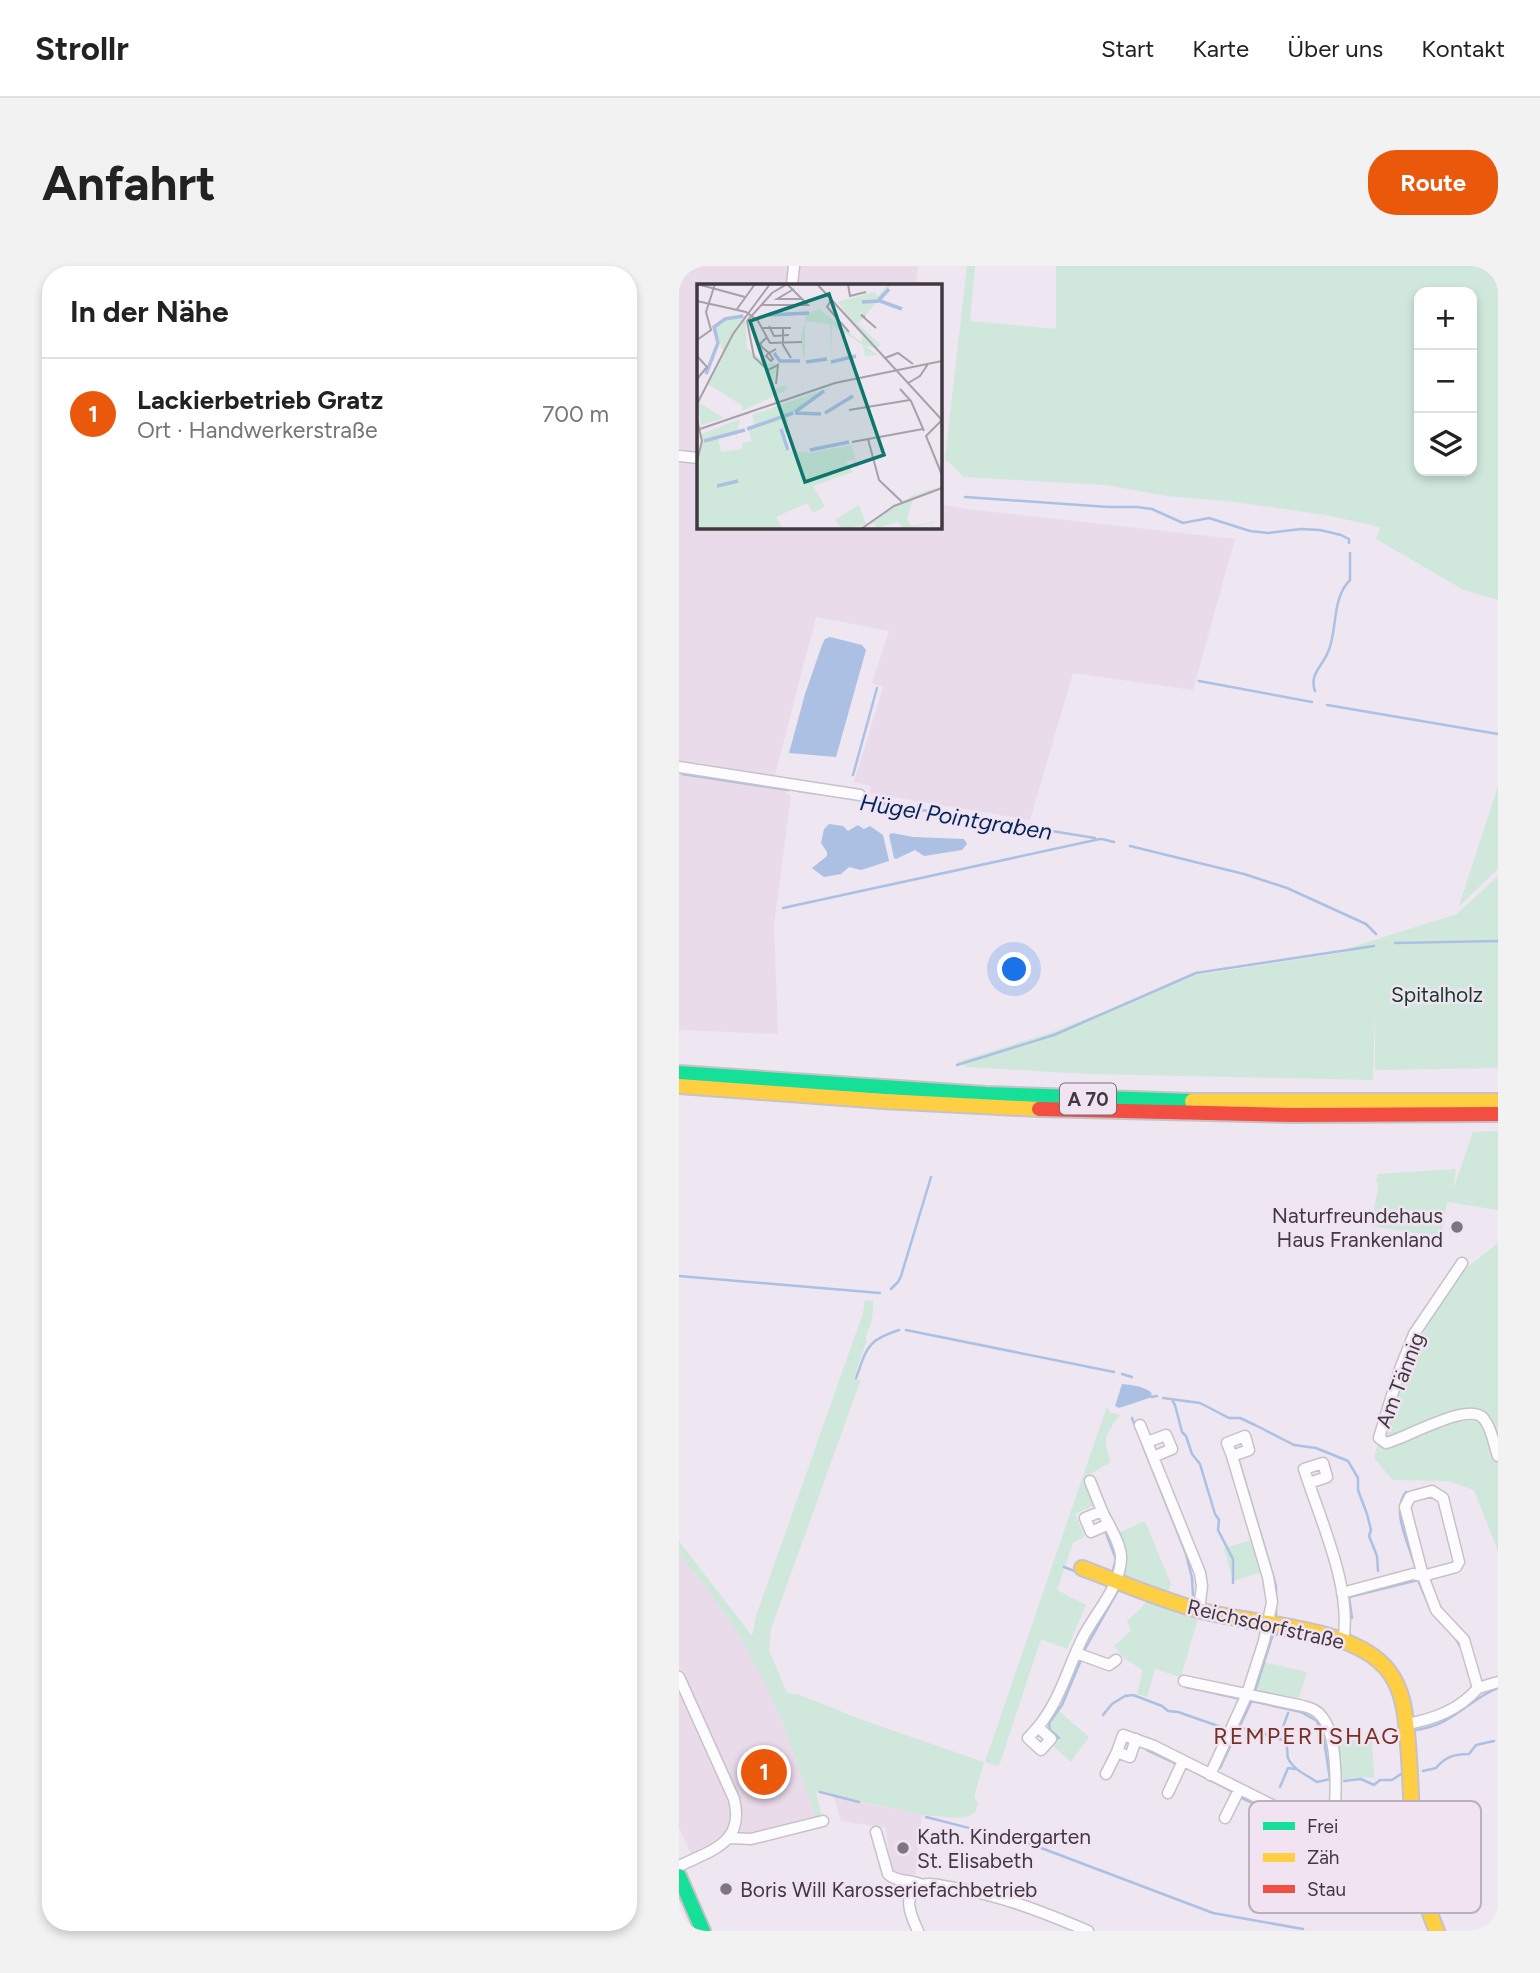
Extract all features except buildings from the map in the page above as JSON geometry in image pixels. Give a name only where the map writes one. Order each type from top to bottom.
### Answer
[{"type":"main road","name":"A 70","points":[[679,1073],[875,1088],[1073,1098],[1297,1103],[1498,1101]]},
{"type":"main road","name":"A 70","points":[[679,1086],[874,1101],[1075,1111],[1320,1116],[1498,1114]]},
{"type":"main road","name":"Reichsdorfstraße","points":[[1082,1568],[1199,1610],[1343,1641],[1369,1653],[1389,1671],[1402,1694],[1407,1724],[1410,1801]]},
{"type":"main road","points":[[679,1876],[682,1893],[703,1931]]},
{"type":"main road","name":"Reichsdorfstraße","points":[[1428,1913],[1437,1931]]},
{"type":"street","points":[[792,284],[793,266]]},
{"type":"street","points":[[679,456],[697,458]]},
{"type":"street","points":[[679,767],[860,795]]},
{"type":"street","name":"Am Tännig","points":[[1462,1263],[1414,1334],[1400,1369],[1379,1438],[1386,1443],[1399,1440],[1454,1416],[1467,1412],[1476,1413],[1484,1419],[1498,1456]]},
{"type":"street","points":[[1140,1425],[1200,1573],[1202,1597],[1199,1610]]},
{"type":"street","points":[[1147,1442],[1166,1435],[1172,1450],[1153,1457]]},
{"type":"street","points":[[1210,1775],[1247,1694],[1259,1658],[1272,1602],[1271,1590],[1232,1456]]},
{"type":"street","points":[[1038,1727],[1057,1701],[1076,1653],[1116,1581],[1121,1553],[1090,1482]]},
{"type":"street","points":[[1309,1483],[1342,1593],[1346,1616],[1343,1641]]},
{"type":"street","points":[[1342,1593],[1413,1574],[1423,1576],[1456,1567],[1459,1562],[1443,1498],[1432,1491],[1410,1497],[1405,1507],[1423,1576],[1436,1611],[1464,1640],[1478,1688]]},
{"type":"street","points":[[1102,1511],[1085,1518],[1091,1532],[1109,1524]]},
{"type":"street","points":[[1076,1653],[1109,1665],[1115,1660]]},
{"type":"street","points":[[679,1677],[734,1799],[737,1817],[730,1838],[679,1866]]},
{"type":"street","points":[[1184,1681],[1317,1711],[1323,1718],[1331,1738],[1336,1801]]},
{"type":"street","points":[[1407,1724],[1434,1718],[1453,1709],[1478,1688],[1498,1682]]},
{"type":"street","points":[[1106,1774],[1123,1734],[1183,1760],[1262,1801]]},
{"type":"street","points":[[1168,1793],[1183,1760]]},
{"type":"street","points":[[1225,1818],[1239,1790]]},
{"type":"street","points":[[730,1838],[751,1839],[823,1821]]},
{"type":"street","points":[[876,1832],[888,1874],[892,1878],[913,1880],[922,1885]]},
{"type":"street","points":[[918,1931],[910,1915],[909,1901],[911,1894],[922,1885],[928,1884],[993,1896],[1089,1931]]},
{"type":"shaded area","points":[[679,266],[918,266],[916,284],[697,284],[697,528],[941,528],[941,504],[1235,539],[1193,690],[1073,673],[1030,820],[870,793],[871,786],[854,782],[883,687],[872,683],[889,631],[816,617],[773,783],[791,796],[774,925],[778,1034],[679,1030]]},
{"type":"shaded area","points":[[679,1554],[741,1638],[765,1684],[783,1723],[817,1821],[763,1836],[729,1837],[709,1851],[691,1854],[679,1828]]},
{"type":"shaded area","name":"Kath. Kindergarten St. Elisabeth","points":[[834,1797],[922,1815],[915,1877],[896,1875],[890,1869],[886,1828],[841,1821]]},
{"type":"green space","points":[[967,266],[975,266],[970,321],[1056,329],[1056,266],[1498,266],[1498,600],[1464,590],[1376,539],[1380,528],[1376,526],[1326,515],[1236,502],[1168,496],[1106,485],[964,477],[945,459]]},
{"type":"green space","points":[[1498,786],[1498,869],[1459,906]]},
{"type":"green space","name":"Spitalholz","points":[[1498,876],[1498,1068],[1375,1070],[1375,1009],[1373,1080],[1089,1074],[968,1067],[957,1062],[1053,1032],[1197,975],[1346,952],[1346,949],[1457,914]]},
{"type":"green space","points":[[1498,1131],[1498,1210],[1447,1202],[1441,1237],[1371,1226],[1379,1183],[1376,1182],[1378,1174],[1456,1169],[1453,1190],[1473,1132]]},
{"type":"green space","points":[[1498,1243],[1498,1551],[1474,1490],[1448,1481],[1393,1480],[1374,1458],[1382,1430],[1432,1314],[1464,1270]]},
{"type":"green space","points":[[865,1300],[873,1301],[873,1311],[866,1343],[854,1377],[861,1379],[771,1629],[769,1650],[787,1693],[797,1694],[865,1721],[984,1762],[974,1797],[978,1804],[976,1811],[969,1816],[958,1818],[922,1815],[816,1792],[823,1821],[817,1821],[783,1723],[765,1684],[741,1638],[679,1554],[679,1541],[752,1636],[756,1616],[863,1313]]},
{"type":"green space","points":[[1107,1406],[1110,1412],[1120,1415],[1111,1427],[1106,1442],[1111,1462],[1092,1473],[1085,1481],[1095,1505],[1075,1514],[1085,1536],[1073,1543],[1057,1590],[1086,1605],[1067,1649],[1041,1639],[999,1766],[985,1762]]},
{"type":"green space","points":[[1145,1521],[1171,1584],[1168,1592],[1122,1574],[1116,1534]]},
{"type":"green space","points":[[1255,1539],[1265,1571],[1233,1581],[1224,1548]]},
{"type":"green space","points":[[1150,1596],[1200,1611],[1181,1677],[1155,1669],[1147,1697],[1137,1694],[1143,1670],[1125,1659],[1114,1646],[1131,1631],[1127,1621]]},
{"type":"green space","points":[[1262,1662],[1307,1672],[1298,1701],[1259,1692],[1256,1683]]},
{"type":"green space","points":[[1054,1707],[1089,1737],[1071,1762],[1050,1743],[1041,1724]]},
{"type":"green space","points":[[1372,1737],[1374,1778],[1335,1779],[1332,1743]]},
{"type":"water","points":[[830,637],[862,645],[866,650],[836,757],[789,753],[822,645],[825,639]]},
{"type":"water","points":[[829,824],[843,826],[848,831],[858,825],[864,829],[870,826],[883,835],[889,861],[861,870],[849,867],[841,874],[824,877],[812,868],[827,856],[821,843],[824,829]]},
{"type":"water","points":[[892,833],[913,837],[964,839],[967,844],[962,850],[924,856],[915,850],[896,859],[889,835]]},
{"type":"water","points":[[1122,1384],[1144,1388],[1151,1392],[1152,1397],[1119,1408],[1115,1406]]},
{"type":"waterway","points":[[965,497],[1137,507],[1152,509],[1183,523],[1209,518],[1250,531],[1268,533],[1320,530],[1341,535],[1349,539],[1349,543]]},
{"type":"waterway","points":[[1315,691],[1315,675],[1331,643],[1337,605],[1350,580],[1350,553]]},
{"type":"waterway","points":[[1199,681],[1312,702]]},
{"type":"waterway","points":[[853,775],[877,688]]},
{"type":"waterway","points":[[1327,705],[1498,734]]},
{"type":"waterway","name":"Hügel Pointgraben","points":[[682,774],[788,790]]},
{"type":"waterway","name":"Hügel Pointgraben","points":[[798,791],[836,796]]},
{"type":"waterway","name":"Hügel Pointgraben","points":[[860,800],[1095,838]]},
{"type":"waterway","points":[[783,908],[1100,839]]},
{"type":"waterway","name":"Hügel Pointgraben","points":[[1102,839],[1114,842]]},
{"type":"waterway","name":"Hügel Pointgraben","points":[[1130,846],[1244,874],[1287,888],[1366,924],[1376,934]]},
{"type":"waterway","name":"Hügel Pointgraben","points":[[1395,943],[1498,941]]},
{"type":"waterway","points":[[957,1065],[1054,1035],[1196,973],[1374,946]]},
{"type":"waterway","points":[[891,1289],[901,1276],[931,1177]]},
{"type":"waterway","points":[[679,1276],[880,1293]]},
{"type":"waterway","points":[[856,1378],[870,1346],[880,1338],[899,1330]]},
{"type":"waterway","points":[[906,1330],[1114,1372]]},
{"type":"waterway","points":[[1122,1374],[1132,1377]]},
{"type":"waterway","points":[[1152,1397],[1157,1396]]},
{"type":"waterway","points":[[1163,1398],[1200,1403],[1229,1418],[1240,1418],[1294,1445],[1316,1448],[1348,1461],[1358,1478],[1358,1490],[1371,1530],[1369,1536],[1377,1556],[1378,1571]]},
{"type":"waterway","points":[[1172,1400],[1182,1432],[1200,1464],[1219,1520],[1218,1530],[1233,1559],[1233,1583]]},
{"type":"waterway","points":[[1132,1418],[1186,1554],[1193,1595]]},
{"type":"waterway","points":[[1239,1461],[1276,1586],[1276,1618]]},
{"type":"waterway","points":[[1406,1492],[1402,1499],[1400,1517],[1414,1563]]},
{"type":"waterway","points":[[1106,1533],[1116,1559],[1113,1570]]},
{"type":"waterway","points":[[1064,1567],[1077,1572]]},
{"type":"waterway","points":[[1352,1618],[1349,1597],[1418,1580],[1432,1613],[1454,1636],[1462,1649]]},
{"type":"waterway","points":[[1085,1649],[1119,1589]]},
{"type":"waterway","points":[[1228,1624],[1263,1632]]},
{"type":"waterway","points":[[1269,1633],[1332,1645]]},
{"type":"waterway","points":[[1254,1694],[1273,1634]]},
{"type":"waterway","points":[[1059,1738],[1050,1730],[1049,1723],[1062,1705],[1081,1660]]},
{"type":"waterway","points":[[1186,1687],[1241,1699]]},
{"type":"waterway","points":[[1416,1730],[1451,1718],[1498,1688]]},
{"type":"waterway","points":[[1103,1715],[1112,1704],[1125,1696],[1133,1695],[1168,1711],[1221,1727]]},
{"type":"waterway","points":[[1247,1700],[1301,1712],[1317,1721],[1324,1740],[1331,1786]]},
{"type":"waterway","points":[[1220,1768],[1252,1700]]},
{"type":"waterway","points":[[1283,1740],[1283,1727],[1288,1713]]},
{"type":"waterway","points":[[1238,1727],[1283,1740],[1288,1758],[1297,1769],[1317,1782],[1330,1779]]},
{"type":"waterway","points":[[1423,1771],[1436,1768],[1450,1757],[1469,1754],[1476,1745],[1494,1741]]},
{"type":"waterway","points":[[1147,1750],[1175,1763]]},
{"type":"waterway","points":[[1187,1768],[1233,1792]]},
{"type":"waterway","points":[[1280,1787],[1288,1768],[1295,1769]]},
{"type":"waterway","points":[[1344,1781],[1361,1779],[1374,1785],[1380,1780],[1392,1780],[1404,1772]]},
{"type":"waterway","points":[[820,1792],[859,1802]]},
{"type":"waterway","points":[[1242,1798],[1249,1801]]},
{"type":"waterway","points":[[926,1817],[1028,1843],[1213,1913],[1303,1929]]},
{"type":"traffic: fast","points":[[679,1073],[986,1094],[1192,1101]]},
{"type":"traffic: fast","points":[[679,1876],[703,1931]]},
{"type":"traffic: slow","points":[[679,1086],[1039,1109]]},
{"type":"traffic: slow","points":[[1192,1101],[1498,1101]]},
{"type":"traffic: slow","points":[[1082,1568],[1202,1611],[1295,1628],[1342,1640],[1379,1661],[1395,1681],[1403,1706],[1412,1801]]},
{"type":"traffic: slow","points":[[1430,1913],[1437,1931]]},
{"type":"traffic: jam","points":[[1039,1109],[1293,1115],[1498,1114]]},
{"type":"place","name":"Naturfreundehaus Haus Frankenland","points":[[1457,1227]]},
{"type":"place","name":"Lackierbetrieb Gratz","points":[[764,1772]]},
{"type":"place","name":"Kath. Kindergarten St. Elisabeth","points":[[903,1848]]},
{"type":"place","name":"Boris Will Karosseriefachbetrieb","points":[[726,1889]]},
{"type":"district","name":"REMPERTSHAG","points":[[1307,1736]]}]
